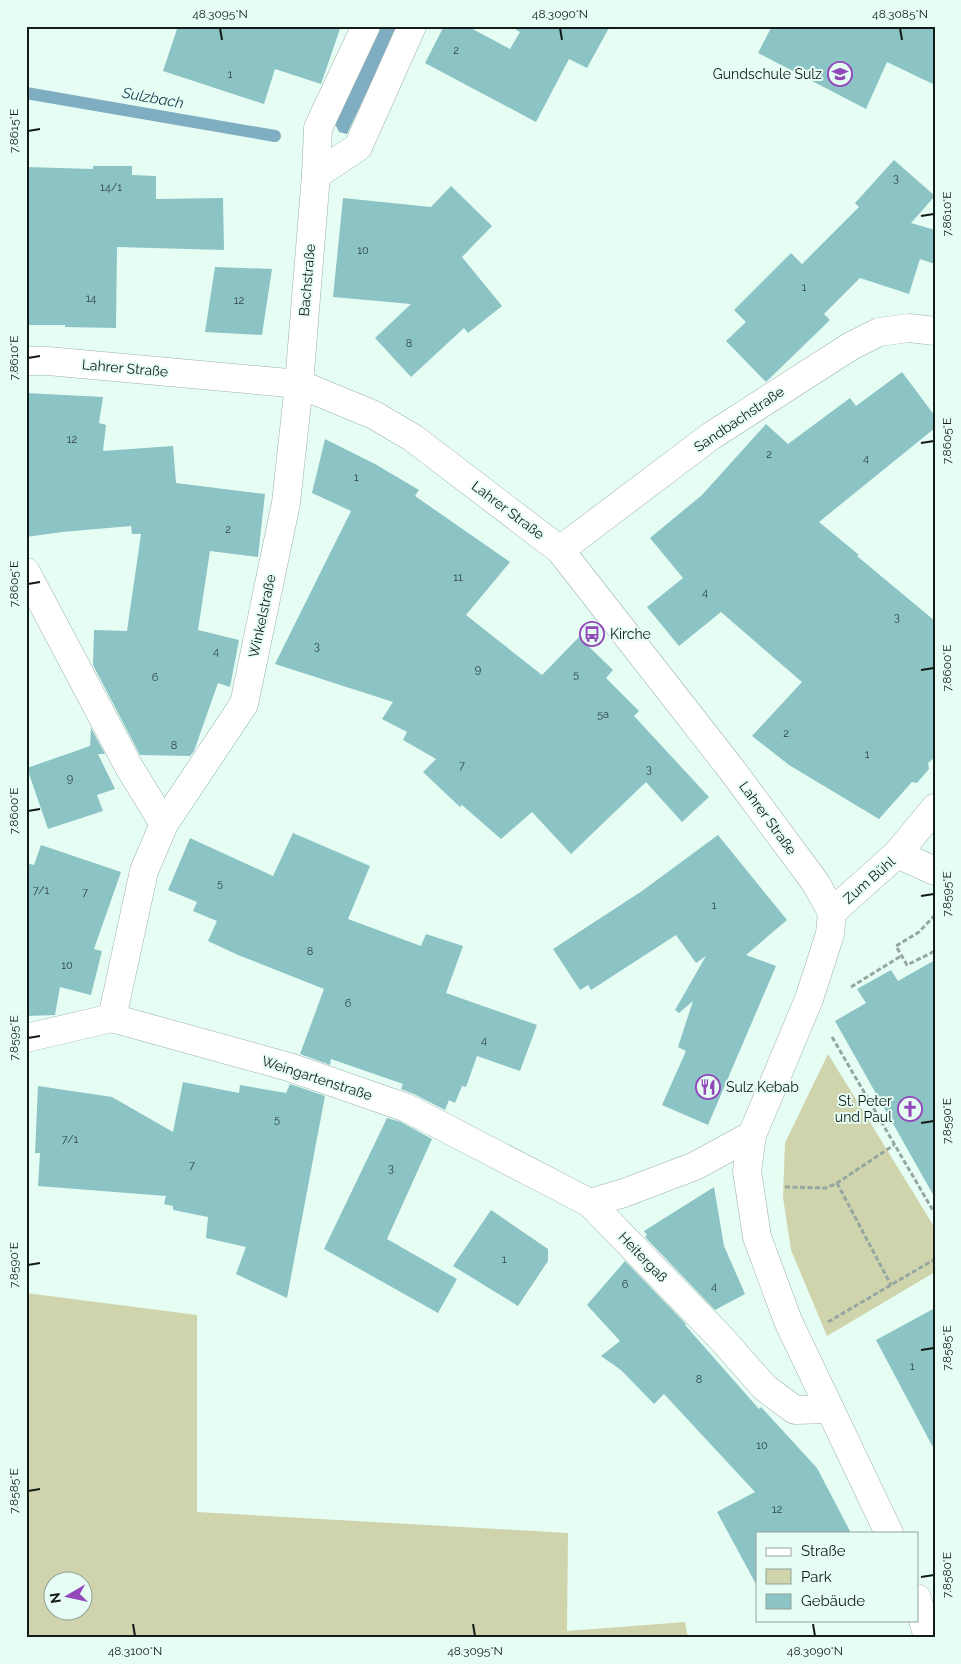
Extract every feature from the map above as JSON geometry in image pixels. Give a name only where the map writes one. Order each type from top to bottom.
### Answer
[{"type":"street","name":"Bachstraße","points":[[299,384],[318,128],[366,26]]},
{"type":"street","points":[[316,175],[358,147],[412,26]]},
{"type":"street","name":"Sandbachstraße","points":[[560,550],[711,436],[851,346],[878,332],[909,328],[935,331]]},
{"type":"street","name":"Lahrer Straße","points":[[26,361],[48,361],[299,384],[374,415],[413,438],[560,550],[732,770],[815,882],[832,912]]},
{"type":"street","name":"Winkelstraße","points":[[112,1018],[144,871],[164,824],[244,704],[286,503],[299,384]]},
{"type":"street","points":[[26,572],[129,767],[164,824]]},
{"type":"street","points":[[897,854],[935,808]]},
{"type":"street","name":"Zum Bühl","points":[[832,912],[897,854],[935,871]]},
{"type":"street","points":[[832,912],[830,934],[809,998],[752,1135],[747,1171],[758,1238],[788,1322],[889,1532]]},
{"type":"street","name":"Weingartenstraße","points":[[26,1038],[112,1018],[289,1067],[407,1108],[590,1203]]},
{"type":"street","points":[[590,1203],[624,1193],[694,1166],[752,1135]]},
{"type":"street","name":"Heitergaß","points":[[590,1203],[722,1339],[765,1388],[795,1410],[830,1409]]},
{"type":"street","points":[[918,1602],[928,1638]]},
{"type":"path","points":[[935,915],[918,932],[896,946],[907,965],[935,951]]},
{"type":"path","points":[[846,994],[851,986],[901,956]]},
{"type":"path","points":[[809,998],[935,1214]]},
{"type":"path","points":[[749,1185],[826,1188],[837,1183],[894,1145]]},
{"type":"path","points":[[837,1183],[891,1285]]},
{"type":"path","points":[[798,1340],[935,1259]]},
{"type":"green space","points":[[828,1054],[935,1228],[935,1272],[827,1336],[791,1250],[783,1197],[785,1143]]},
{"type":"green space","points":[[26,1293],[197,1315],[197,1512],[568,1533],[567,1631],[685,1622],[688,1638],[26,1638]]},
{"type":"water","points":[[378,26],[398,26],[347,134],[339,132],[334,122]]},
{"type":"building","points":[[178,26],[341,26],[321,84],[275,69],[264,104],[163,71]]},
{"type":"building","points":[[444,26],[467,26],[510,49],[520,32],[510,26],[610,26],[587,68],[569,59],[536,122],[425,63]]},
{"type":"building","name":"Gundschule Sulz","points":[[772,26],[935,26],[935,85],[887,62],[866,109],[758,53]]},
{"type":"building","points":[[894,160],[935,196],[911,223],[935,230],[935,264],[920,259],[909,294],[860,278],[824,314],[830,320],[766,382],[726,341],[746,322],[734,310],[791,253],[802,264],[859,207],[855,203]]},
{"type":"building","points":[[93,166],[132,166],[132,175],[156,176],[156,199],[223,198],[224,250],[117,247],[116,328],[26,325],[26,167],[93,169]]},
{"type":"building","points":[[451,186],[492,226],[462,257],[502,306],[468,333],[464,328],[411,377],[375,338],[411,304],[333,297],[343,198],[431,207]]},
{"type":"building","points":[[215,267],[272,269],[262,335],[205,332]]},
{"type":"building","points":[[902,372],[935,416],[935,428],[819,522],[935,621],[935,757],[928,763],[929,769],[917,783],[912,782],[879,819],[789,765],[752,736],[802,682],[721,612],[679,646],[647,607],[683,578],[650,538],[702,495],[766,424],[788,444],[850,398],[856,406]]},
{"type":"building","points":[[26,393],[103,397],[99,423],[106,425],[103,451],[173,446],[176,483],[265,494],[258,557],[210,551],[198,630],[239,640],[230,687],[218,683],[194,751],[190,756],[140,755],[93,665],[94,630],[127,631],[141,534],[132,534],[131,526],[26,537]]},
{"type":"building","points":[[325,439],[375,464],[419,490],[415,496],[510,562],[466,615],[542,675],[579,637],[613,670],[606,678],[639,711],[634,716],[709,797],[682,822],[646,782],[571,854],[532,812],[501,839],[462,805],[460,807],[423,772],[436,759],[403,740],[407,732],[382,719],[393,702],[275,664],[351,511],[312,493]]},
{"type":"building","points":[[91,728],[105,754],[98,754],[115,789],[97,795],[103,811],[48,829],[27,768],[90,746]]},
{"type":"building","points":[[293,833],[370,866],[348,919],[421,946],[426,934],[463,946],[446,993],[537,1025],[520,1071],[477,1056],[466,1087],[462,1086],[455,1103],[449,1100],[445,1110],[401,1089],[403,1084],[331,1059],[330,1065],[300,1054],[324,989],[208,941],[217,921],[193,911],[197,902],[168,890],[190,838],[273,876]]},
{"type":"building","points":[[718,835],[787,920],[746,955],[776,966],[708,1125],[662,1105],[686,1051],[678,1047],[693,1001],[679,1013],[675,1010],[706,956],[696,963],[676,935],[591,990],[588,985],[580,990],[553,949],[642,891]]},
{"type":"building","points":[[41,845],[121,872],[94,949],[102,951],[91,995],[60,987],[55,1015],[26,1016],[26,863],[34,865]]},
{"type":"building","name":"St. Peter und Paul","points":[[935,960],[935,1198],[835,1021],[866,1003],[857,989],[891,970],[898,981]]},
{"type":"building","points":[[183,1082],[239,1093],[240,1085],[286,1093],[290,1084],[325,1096],[287,1298],[236,1274],[246,1247],[206,1238],[208,1217],[173,1210],[173,1206],[164,1204],[166,1196],[38,1186],[40,1153],[35,1153],[38,1086],[112,1097],[173,1132]]},
{"type":"building","points":[[387,1118],[401,1122],[432,1139],[387,1239],[457,1279],[438,1313],[324,1249]]},
{"type":"building","points":[[714,1187],[724,1246],[745,1294],[715,1310],[645,1237],[647,1235],[644,1231]]},
{"type":"building","points":[[491,1210],[548,1249],[548,1261],[518,1306],[453,1266]]},
{"type":"building","points":[[625,1261],[686,1324],[759,1409],[761,1407],[817,1468],[850,1532],[756,1532],[756,1584],[717,1512],[755,1492],[664,1394],[654,1404],[621,1370],[601,1356],[620,1341],[587,1305]]},
{"type":"building","points":[[935,1308],[935,1451],[876,1340]]},
{"type":"waterway","name":"Sulzbach","points":[[26,93],[275,136]]},
{"type":"place","name":"Gundschule Sulz","points":[[840,74]]},
{"type":"place","name":"Kirche","points":[[592,634]]},
{"type":"place","name":"Sulz Kebab","points":[[708,1087]]},
{"type":"place","name":"St. Peter und Paul","points":[[910,1109]]}]
